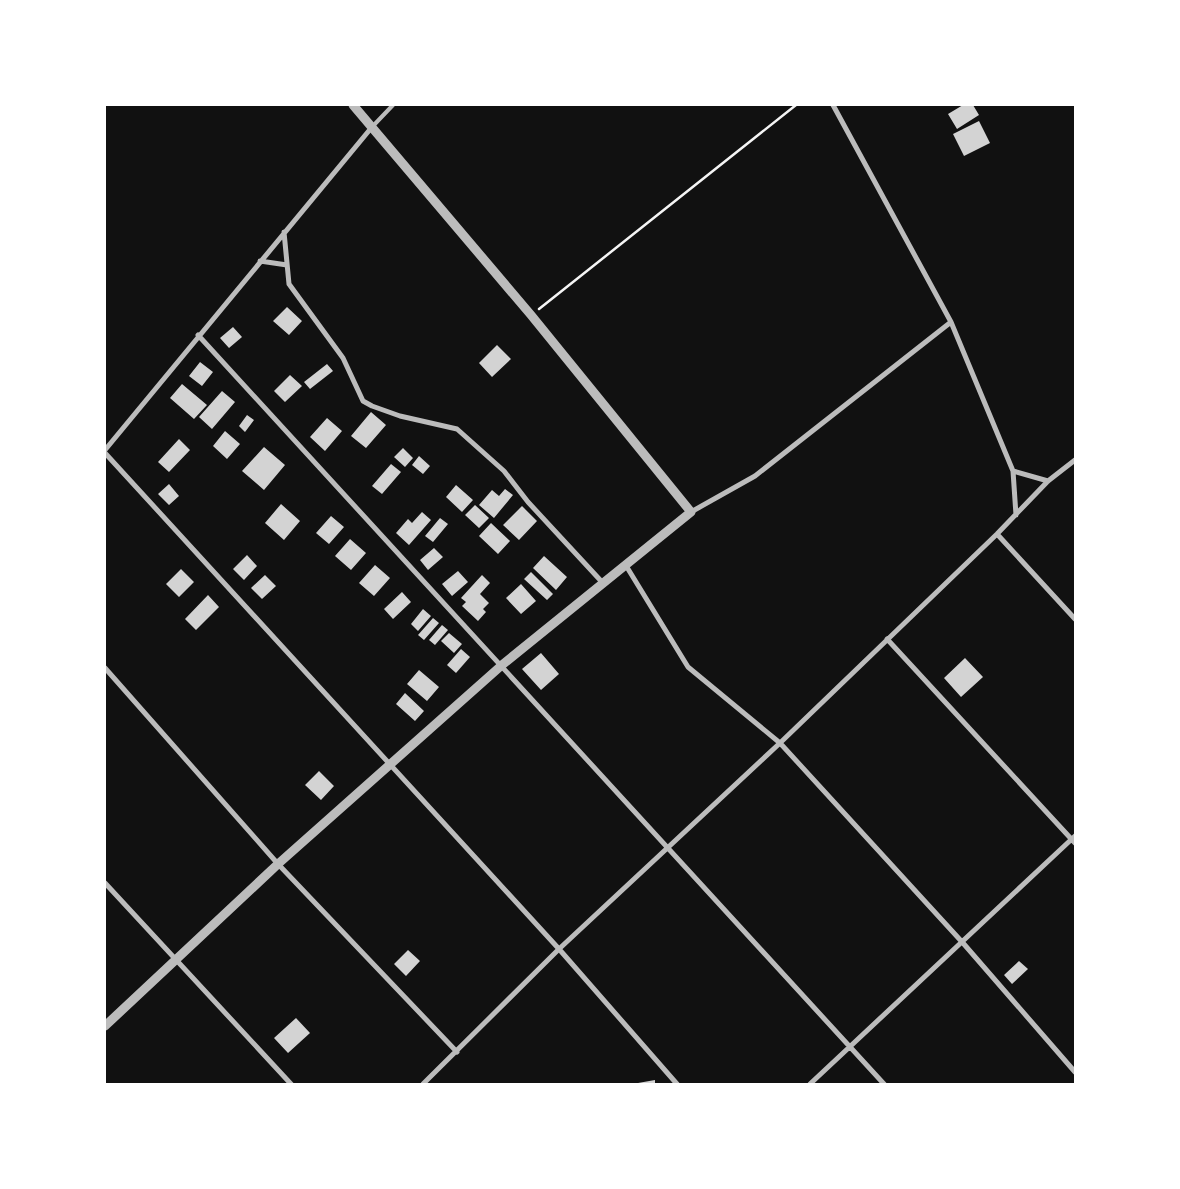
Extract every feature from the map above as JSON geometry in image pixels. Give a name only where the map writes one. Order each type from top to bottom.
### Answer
[{"type":"street","points":[[353,105],[531,315],[691,512]]},
{"type":"street","points":[[833,105],[951,322],[1013,471],[1016,515]]},
{"type":"street","points":[[372,127],[198,335],[105,452],[560,949],[677,1084]]},
{"type":"street","points":[[284,232],[289,284],[343,358],[364,400],[372,406],[400,416],[457,429],[504,471],[528,502],[602,582]]},
{"type":"street","points":[[260,261],[287,264]]},
{"type":"street","points":[[105,1026],[278,864],[502,664],[691,512],[755,476],[951,322]]},
{"type":"street","points":[[198,335],[502,664],[884,1084]]},
{"type":"street","points":[[423,1084],[560,949],[780,744],[997,534],[1048,481],[1075,460]]},
{"type":"street","points":[[1013,471],[1048,481]]},
{"type":"street","points":[[997,534],[1075,619]]},
{"type":"street","points":[[625,564],[688,666],[780,744],[963,943],[1075,1072]]},
{"type":"street","points":[[810,1084],[1074,839],[888,638]]},
{"type":"street","points":[[105,668],[278,864],[457,1052]]},
{"type":"street","points":[[105,883],[291,1084]]},
{"type":"lane","points":[[372,127],[394,105]]},
{"type":"path","points":[[531,315],[796,105]]},
{"type":"building","points":[[963,105],[973,105],[979,115],[957,129],[948,114]]},
{"type":"building","points":[[979,121],[990,143],[964,156],[953,134]]},
{"type":"building","points":[[287,307],[302,321],[289,335],[273,321]]},
{"type":"building","points":[[233,327],[242,337],[229,348],[220,338]]},
{"type":"building","points":[[497,345],[511,359],[492,377],[479,363]]},
{"type":"building","points":[[200,362],[213,372],[202,386],[189,376]]},
{"type":"building","points":[[327,364],[333,371],[310,389],[304,382]]},
{"type":"building","points":[[290,375],[302,386],[285,402],[274,391]]},
{"type":"building","points":[[182,384],[207,405],[194,419],[170,398]]},
{"type":"building","points":[[222,391],[235,402],[212,429],[199,417]]},
{"type":"building","points":[[371,412],[386,425],[366,448],[351,436]]},
{"type":"building","points":[[247,415],[254,420],[245,432],[239,426]]},
{"type":"building","points":[[327,418],[342,431],[325,451],[310,437]]},
{"type":"building","points":[[225,431],[240,444],[227,459],[213,446]]},
{"type":"building","points":[[179,439],[190,450],[169,472],[158,462]]},
{"type":"building","points":[[264,447],[285,465],[264,490],[242,471]]},
{"type":"building","points":[[403,448],[413,458],[405,467],[394,457]]},
{"type":"building","points":[[419,456],[430,466],[423,474],[412,465]]},
{"type":"building","points":[[391,464],[401,472],[382,494],[372,486]]},
{"type":"building","points":[[169,484],[179,496],[169,505],[158,494]]},
{"type":"building","points":[[456,485],[473,500],[462,512],[446,497]]},
{"type":"building","points":[[505,489],[513,495],[494,518],[479,505],[492,490],[499,496]]},
{"type":"building","points":[[281,504],[300,521],[284,540],[265,523]]},
{"type":"building","points":[[475,505],[489,518],[479,528],[465,515]]},
{"type":"building","points":[[522,506],[537,521],[519,540],[503,525]]},
{"type":"building","points":[[422,512],[431,520],[409,545],[396,533],[408,519],[412,523]]},
{"type":"building","points":[[331,516],[344,527],[329,544],[316,533]]},
{"type":"building","points":[[440,518],[448,524],[433,542],[425,536]]},
{"type":"building","points":[[491,523],[510,541],[498,554],[479,536]]},
{"type":"building","points":[[350,539],[366,553],[351,570],[335,556]]},
{"type":"building","points":[[434,548],[443,557],[428,570],[420,560]]},
{"type":"building","points":[[247,555],[257,566],[244,580],[233,569]]},
{"type":"building","points":[[544,556],[567,577],[556,590],[533,568]]},
{"type":"building","points":[[375,565],[390,578],[374,596],[359,583]]},
{"type":"building","points":[[181,569],[194,582],[179,597],[166,584]]},
{"type":"building","points":[[458,571],[468,582],[452,596],[442,584]]},
{"type":"building","points":[[531,572],[553,594],[547,600],[524,579]]},
{"type":"building","points":[[265,575],[276,586],[262,599],[251,588]]},
{"type":"building","points":[[482,575],[490,583],[480,594],[489,603],[483,609],[486,612],[478,621],[462,606],[466,602],[461,598]]},
{"type":"building","points":[[521,584],[536,601],[521,614],[506,598]]},
{"type":"building","points":[[402,592],[411,602],[393,619],[384,609]]},
{"type":"building","points":[[208,595],[219,607],[196,630],[185,619]]},
{"type":"building","points":[[423,609],[431,616],[418,631],[411,624]]},
{"type":"building","points":[[433,618],[439,623],[424,640],[418,635]]},
{"type":"building","points":[[442,625],[448,630],[435,645],[429,640]]},
{"type":"building","points":[[449,633],[462,644],[454,653],[441,641]]},
{"type":"building","points":[[461,649],[470,657],[456,673],[447,665]]},
{"type":"building","points":[[541,653],[559,674],[541,690],[522,669]]},
{"type":"building","points":[[965,658],[983,677],[961,697],[944,678]]},
{"type":"building","points":[[419,670],[439,687],[427,701],[407,684]]},
{"type":"building","points":[[405,693],[424,711],[415,721],[396,704]]},
{"type":"building","points":[[319,771],[334,786],[321,800],[305,785]]},
{"type":"building","points":[[408,950],[420,961],[406,976],[394,964]]},
{"type":"building","points":[[1019,961],[1028,969],[1012,984],[1004,975]]},
{"type":"building","points":[[296,1018],[310,1033],[288,1053],[274,1038]]},
{"type":"building","points":[[655,1080],[655,1084],[638,1084],[638,1083]]}]
